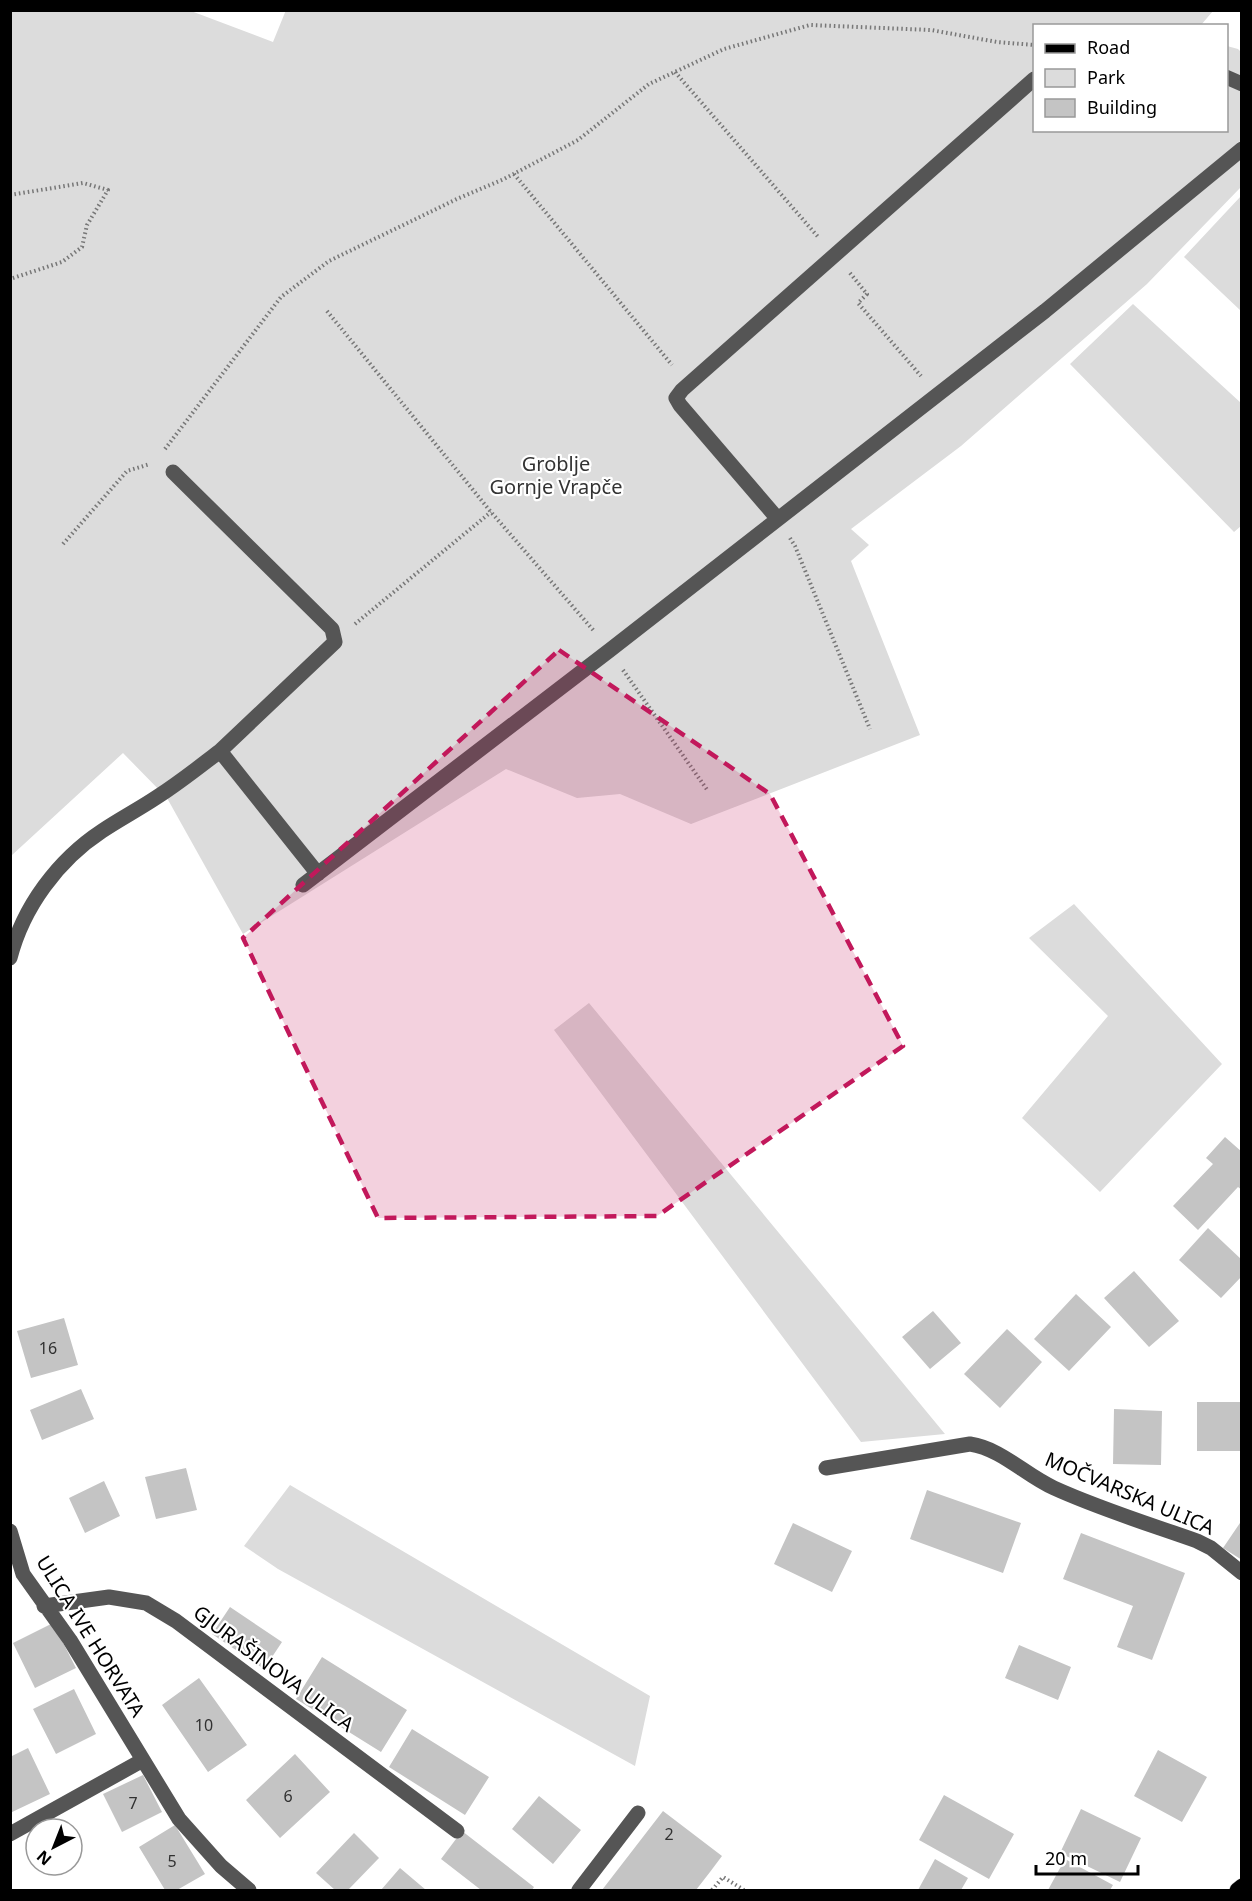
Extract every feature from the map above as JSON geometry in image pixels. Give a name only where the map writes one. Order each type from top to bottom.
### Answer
[{"type":"main road","points":[[1237,1890],[1242,1886]]},
{"type":"street","points":[[1228,77],[1242,84]]},
{"type":"street","points":[[777,518],[676,398],[688,384],[1033,81]]},
{"type":"street","points":[[303,885],[610,650],[1045,311],[1242,149]]},
{"type":"street","points":[[10,958],[16,935],[32,903],[70,858],[100,832],[159,796],[220,751],[335,642],[332,629],[173,472]]},
{"type":"street","points":[[220,751],[318,873]]},
{"type":"street","name":"MOČVARSKA ULICA","points":[[826,1468],[970,1444],[983,1446],[996,1451],[1052,1487],[1197,1541],[1210,1548],[1242,1573]]},
{"type":"street","name":"ULICA IVE HORVATA","points":[[10,1531],[17,1576],[70,1640],[179,1819],[221,1866],[249,1890]]},
{"type":"street","name":"GJURAŠINOVA ULICA","points":[[44,1606],[109,1597],[147,1603],[185,1628],[457,1831]]},
{"type":"street","points":[[10,1834],[143,1760]]},
{"type":"street","points":[[579,1890],[638,1813]]},
{"type":"path","points":[[163,452],[168,442],[281,297],[329,261],[514,174],[578,140],[649,84],[724,49],[810,25],[931,30],[996,42],[1033,45]]},
{"type":"path","points":[[675,72],[867,294],[858,303],[937,395]]},
{"type":"path","points":[[514,174],[688,384]]},
{"type":"path","points":[[10,195],[82,183],[108,190],[87,225],[82,247],[62,261],[10,279]]},
{"type":"path","points":[[327,311],[491,512],[610,650],[708,791]]},
{"type":"path","points":[[63,544],[127,471],[158,462]]},
{"type":"path","points":[[334,635],[345,632],[491,512]]},
{"type":"path","points":[[777,518],[795,546],[870,729]]},
{"type":"path","points":[[712,1890],[723,1876],[744,1890]]},
{"type":"highlighted area","points":[[559,650],[770,794],[903,1046],[657,1216],[378,1218],[243,938]]},
{"type":"green space","name":"Groblje Gornje Vrapče","points":[[286,10],[1213,11],[1202,24],[1033,24],[1033,132],[1228,132],[1228,46],[1241,52],[1241,187],[1147,284],[961,446],[851,529],[869,545],[851,561],[920,735],[691,824],[620,794],[577,798],[506,769],[243,934],[167,798],[123,753],[11,856],[11,11],[191,11],[273,42]]},
{"type":"green space","points":[[1241,196],[1241,311],[1184,257]]},
{"type":"green space","points":[[1133,304],[1241,403],[1241,526],[1234,532],[1070,364]]},
{"type":"green space","points":[[1074,904],[1222,1064],[1100,1192],[1022,1118],[1108,1016],[1029,938]]},
{"type":"green space","points":[[589,1003],[945,1434],[861,1442],[554,1030]]},
{"type":"green space","points":[[290,1485],[650,1696],[635,1766],[278,1569],[244,1546]]},
{"type":"building","points":[[1225,1137],[1242,1152],[1242,1190],[1238,1187],[1198,1230],[1173,1206],[1213,1164],[1206,1158]]},
{"type":"building","points":[[1208,1228],[1242,1260],[1242,1276],[1221,1298],[1179,1260]]},
{"type":"building","points":[[1134,1271],[1179,1321],[1149,1347],[1104,1298]]},
{"type":"building","points":[[1076,1294],[1111,1327],[1069,1371],[1034,1339]]},
{"type":"building","points":[[933,1311],[961,1343],[930,1369],[902,1337]]},
{"type":"building","points":[[64,1318],[78,1365],[31,1378],[17,1331]]},
{"type":"building","points":[[1007,1329],[1042,1362],[1000,1408],[964,1374]]},
{"type":"building","points":[[81,1389],[94,1419],[42,1440],[30,1410]]},
{"type":"building","points":[[1197,1402],[1242,1402],[1242,1451],[1197,1451]]},
{"type":"building","points":[[1114,1409],[1162,1411],[1161,1465],[1113,1464]]},
{"type":"building","points":[[186,1468],[197,1510],[156,1519],[145,1477]]},
{"type":"building","points":[[104,1481],[120,1516],[85,1533],[69,1498]]},
{"type":"building","points":[[927,1490],[1021,1523],[1003,1573],[910,1539]]},
{"type":"building","points":[[1242,1520],[1242,1560],[1223,1548]]},
{"type":"building","points":[[793,1523],[852,1551],[832,1592],[774,1564]]},
{"type":"building","points":[[1081,1533],[1185,1573],[1152,1660],[1117,1647],[1133,1606],[1063,1579]]},
{"type":"building","points":[[230,1607],[282,1642],[264,1669],[212,1634]]},
{"type":"building","points":[[53,1623],[76,1668],[35,1688],[13,1643]]},
{"type":"building","points":[[1019,1645],[1071,1667],[1058,1700],[1005,1678]]},
{"type":"building","points":[[322,1657],[407,1710],[381,1752],[296,1699]]},
{"type":"building","points":[[199,1678],[247,1745],[208,1772],[162,1705]]},
{"type":"building","points":[[74,1689],[96,1734],[56,1754],[33,1709]]},
{"type":"building","points":[[412,1729],[489,1777],[465,1815],[389,1767]]},
{"type":"building","points":[[28,1748],[50,1794],[10,1813],[10,1757]]},
{"type":"building","points":[[1158,1750],[1207,1777],[1182,1822],[1134,1796]]},
{"type":"building","points":[[295,1754],[330,1792],[280,1838],[246,1800]]},
{"type":"building","points":[[143,1775],[162,1812],[122,1832],[103,1794]]},
{"type":"building","points":[[944,1795],[1014,1834],[989,1879],[919,1840]]},
{"type":"building","points":[[539,1796],[581,1830],[553,1864],[512,1829]]},
{"type":"building","points":[[1081,1809],[1141,1838],[1120,1882],[1060,1853]]},
{"type":"building","points":[[663,1811],[722,1856],[710,1872],[696,1890],[602,1890]]},
{"type":"building","points":[[175,1825],[205,1874],[177,1890],[165,1890],[139,1847]]},
{"type":"building","points":[[462,1831],[534,1887],[532,1890],[481,1890],[441,1859]]},
{"type":"building","points":[[354,1833],[379,1858],[348,1890],[335,1890],[316,1873]]},
{"type":"building","points":[[935,1859],[968,1878],[961,1890],[918,1890]]},
{"type":"building","points":[[1065,1859],[1113,1885],[1110,1890],[1048,1890]]},
{"type":"building","points":[[400,1868],[426,1890],[381,1890]]}]
